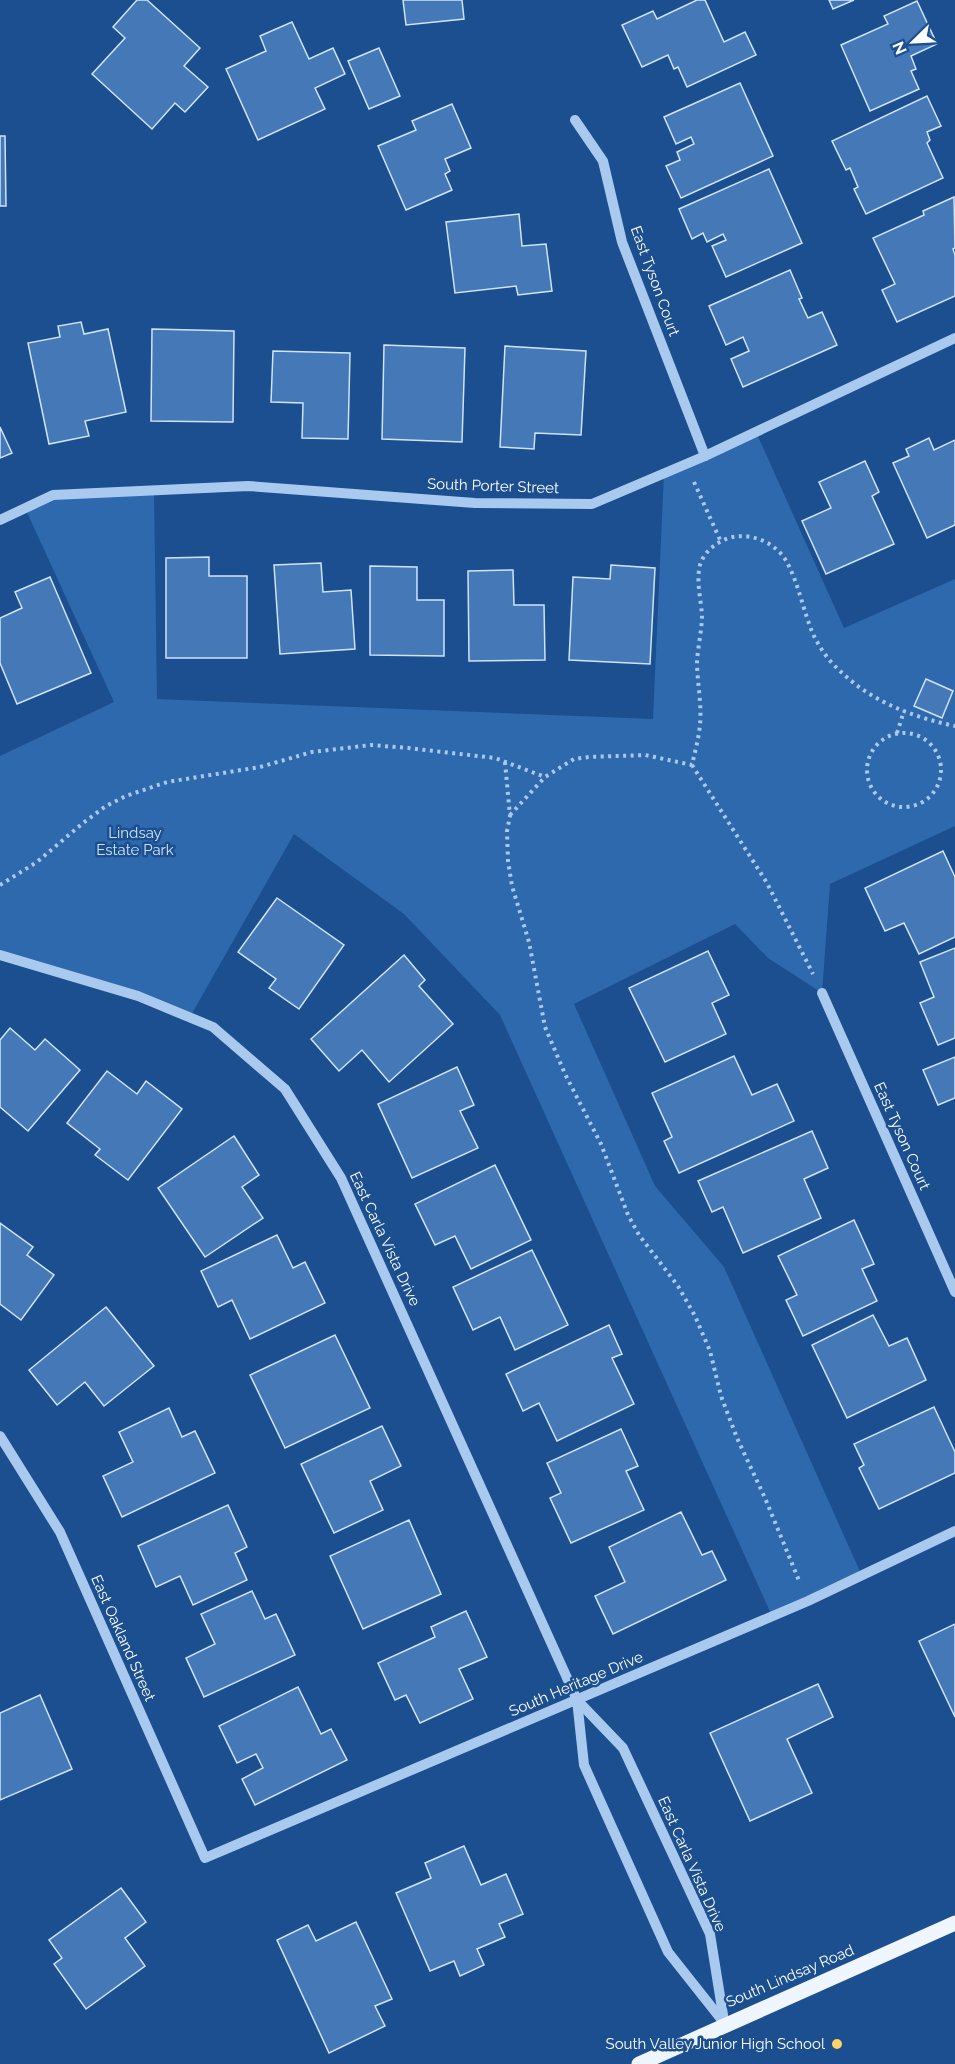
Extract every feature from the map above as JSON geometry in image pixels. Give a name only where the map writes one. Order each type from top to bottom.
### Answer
[{"type":"main road","name":"South Lindsay Road","points":[[639,2064],[724,2024],[955,1923]]},
{"type":"street","name":"East Tyson Court","points":[[575,120],[603,161],[622,242],[705,456]]},
{"type":"street","name":"South Porter Street","points":[[0,520],[53,495],[248,486],[475,503],[592,504],[705,456],[955,338]]},
{"type":"street","name":"East Carla Vista Drive","points":[[0,955],[138,996],[213,1028],[285,1089],[341,1178],[577,1701],[584,1765],[668,1953],[724,2024]]},
{"type":"street","name":"East Tyson Court","points":[[822,993],[955,1292]]},
{"type":"street","name":"East Oakland Street","points":[[0,1437],[60,1532],[205,1858]]},
{"type":"street","name":"South Heritage Drive","points":[[205,1858],[808,1601],[955,1531]]},
{"type":"street","name":"East Carla Vista Drive","points":[[577,1701],[623,1748],[710,1934],[724,2024]]},
{"type":"path","points":[[686,464],[721,542]]},
{"type":"path","points":[[822,993],[767,883],[692,765],[700,723],[697,664],[702,618],[700,566],[706,554],[716,544],[729,538],[744,536],[761,539],[784,558],[814,636],[822,651],[837,669],[880,701],[904,711],[955,726]]},
{"type":"path","points":[[897,734],[904,711]]},
{"type":"path","points":[[897,734],[912,734],[923,738],[938,757],[941,769],[939,781],[933,792],[914,806],[902,807],[879,798],[871,788],[867,777],[870,753],[878,743],[888,736],[897,734]]},
{"type":"path","points":[[0,885],[38,862],[106,806],[126,796],[167,782],[260,768],[312,752],[371,746],[484,757],[545,777]]},
{"type":"path","points":[[510,816],[545,777],[574,759],[645,755],[692,765]]},
{"type":"path","points":[[505,762],[510,816],[507,831],[508,861],[529,942],[544,1027],[601,1144],[628,1215],[639,1235],[678,1287],[695,1316],[710,1351],[721,1396],[737,1438],[808,1601]]},
{"type":"green space","name":"Lindsay Estate Park","points":[[756,432],[844,628],[955,579],[955,826],[830,884],[822,993],[768,958],[735,924],[574,1004],[655,1186],[724,1267],[862,1576],[772,1616],[500,1015],[404,914],[294,834],[190,1017],[0,956],[0,756],[114,702],[25,508],[53,495],[154,490],[157,699],[653,719],[664,473]],"holes":[[[926,679],[953,691],[942,717],[915,706]]]},
{"type":"building","points":[[137,0],[147,0],[200,48],[184,66],[208,87],[185,112],[175,103],[152,129],[92,74],[125,38],[113,27]]},
{"type":"building","points":[[403,0],[462,0],[464,19],[406,25]]},
{"type":"building","points":[[697,0],[705,0],[724,42],[745,32],[756,55],[687,87],[678,67],[674,69],[668,55],[642,67],[622,25],[653,11],[657,19]]},
{"type":"building","points":[[829,0],[854,0],[833,9]]},
{"type":"building","points":[[917,1],[937,44],[911,56],[916,69],[911,71],[919,89],[870,111],[841,45],[888,24],[884,16]]},
{"type":"building","points":[[292,22],[309,59],[333,48],[345,74],[315,88],[325,109],[258,140],[226,69],[266,51],[260,36]]},
{"type":"building","points":[[379,48],[400,96],[369,109],[348,61]]},
{"type":"building","points":[[740,83],[773,156],[681,198],[666,166],[680,160],[677,152],[694,144],[691,137],[676,144],[664,117]]},
{"type":"building","points":[[927,96],[941,126],[927,132],[930,140],[927,143],[943,178],[866,214],[854,189],[858,187],[850,168],[846,170],[832,141]]},
{"type":"building","points":[[452,104],[471,148],[445,159],[450,171],[445,174],[452,190],[406,210],[378,146],[416,130],[412,121]]},
{"type":"building","points":[[0,136],[5,136],[6,206],[0,206]]},
{"type":"building","points":[[769,169],[802,243],[726,277],[712,246],[726,240],[723,234],[707,242],[703,233],[692,239],[679,209]]},
{"type":"building","points":[[954,197],[955,296],[897,322],[882,290],[895,284],[873,238],[924,215],[923,211]]},
{"type":"building","points":[[519,214],[522,246],[546,244],[552,291],[518,295],[516,286],[455,293],[446,222]]},
{"type":"building","points":[[790,270],[808,318],[822,312],[837,345],[743,387],[731,359],[749,351],[743,337],[726,345],[709,306]]},
{"type":"building","points":[[81,322],[84,334],[108,329],[126,412],[85,421],[89,436],[49,444],[28,343],[60,337],[58,326]]},
{"type":"building","points":[[152,329],[234,331],[233,422],[151,421]]},
{"type":"building","points":[[384,345],[465,348],[462,442],[382,439]]},
{"type":"building","points":[[505,346],[586,351],[581,435],[535,433],[534,449],[500,447]]},
{"type":"building","points":[[273,351],[350,353],[348,439],[302,438],[303,403],[271,402]]},
{"type":"building","points":[[0,427],[12,453],[0,458]]},
{"type":"building","points":[[929,438],[934,450],[955,440],[955,525],[927,538],[893,463],[909,456],[906,449]]},
{"type":"building","points":[[865,461],[879,492],[872,496],[894,544],[826,574],[802,521],[831,508],[819,482]]},
{"type":"building","points":[[209,557],[209,576],[247,576],[247,658],[166,658],[166,558]]},
{"type":"building","points":[[321,563],[323,592],[351,590],[355,649],[280,654],[274,565]]},
{"type":"building","points":[[611,565],[655,568],[650,664],[569,660],[573,577],[610,579]]},
{"type":"building","points":[[370,566],[417,567],[417,600],[444,600],[444,656],[370,655]]},
{"type":"building","points":[[513,570],[514,605],[544,605],[545,660],[469,661],[468,571]]},
{"type":"building","points":[[50,577],[91,673],[17,704],[0,663],[0,618],[22,608],[15,592]]},
{"type":"building","points":[[926,679],[953,691],[942,718],[914,706]]},
{"type":"building","points":[[943,851],[955,877],[955,937],[919,954],[904,923],[885,931],[865,888]]},
{"type":"building","points":[[277,898],[344,945],[299,1009],[269,988],[276,979],[238,952]]},
{"type":"building","points":[[955,948],[955,1038],[938,1045],[920,1003],[934,997],[920,962]]},
{"type":"building","points":[[708,951],[729,995],[712,1003],[726,1034],[665,1062],[629,988]]},
{"type":"building","points":[[404,955],[425,980],[419,986],[453,1024],[389,1082],[362,1050],[339,1071],[311,1039]]},
{"type":"building","points":[[10,1028],[35,1050],[45,1039],[80,1070],[28,1131],[0,1107],[0,1040]]},
{"type":"building","points":[[734,1056],[752,1095],[777,1084],[794,1121],[679,1173],[664,1141],[672,1137],[652,1093]]},
{"type":"building","points":[[955,1057],[955,1098],[938,1105],[923,1070]]},
{"type":"building","points":[[457,1067],[474,1105],[460,1111],[478,1148],[412,1178],[378,1104]]},
{"type":"building","points":[[107,1071],[137,1094],[146,1081],[182,1109],[128,1180],[95,1155],[100,1149],[67,1123]]},
{"type":"building","points":[[812,1131],[828,1168],[804,1179],[821,1218],[743,1253],[723,1207],[712,1212],[698,1181]]},
{"type":"building","points":[[234,1136],[259,1175],[242,1187],[263,1218],[205,1257],[158,1188]]},
{"type":"building","points":[[495,1165],[531,1240],[471,1269],[455,1236],[435,1245],[415,1204]]},
{"type":"building","points":[[854,1220],[874,1264],[862,1269],[877,1301],[803,1336],[786,1300],[797,1295],[778,1256]]},
{"type":"building","points":[[0,1223],[33,1247],[27,1255],[54,1275],[21,1320],[0,1304]]},
{"type":"building","points":[[277,1235],[293,1268],[305,1262],[325,1303],[250,1339],[232,1300],[218,1307],[201,1271]]},
{"type":"building","points":[[532,1250],[568,1325],[515,1350],[500,1317],[473,1330],[453,1287]]},
{"type":"building","points":[[106,1307],[154,1366],[104,1406],[85,1382],[57,1405],[29,1370]]},
{"type":"building","points":[[873,1315],[889,1346],[907,1338],[926,1380],[847,1418],[812,1345]]},
{"type":"building","points":[[609,1325],[622,1354],[612,1358],[634,1404],[557,1441],[539,1403],[523,1411],[506,1374]]},
{"type":"building","points":[[335,1335],[370,1408],[285,1448],[250,1375]]},
{"type":"building","points":[[934,1407],[955,1452],[955,1473],[879,1509],[859,1468],[864,1465],[854,1444]]},
{"type":"building","points":[[169,1408],[182,1437],[195,1431],[215,1473],[122,1517],[103,1476],[133,1462],[119,1432]]},
{"type":"building","points":[[382,1426],[401,1466],[370,1481],[383,1510],[334,1533],[301,1464]]},
{"type":"building","points":[[621,1429],[638,1466],[626,1471],[644,1510],[571,1543],[550,1498],[561,1493],[547,1463]]},
{"type":"building","points":[[228,1505],[247,1547],[235,1553],[247,1580],[193,1605],[180,1576],[156,1587],[138,1546]]},
{"type":"building","points":[[681,1512],[702,1555],[712,1551],[726,1580],[613,1634],[595,1596],[625,1582],[609,1547]]},
{"type":"building","points":[[409,1520],[441,1594],[363,1629],[330,1556]]},
{"type":"building","points":[[252,1591],[265,1619],[276,1614],[295,1655],[204,1697],[186,1658],[215,1644],[201,1614]]},
{"type":"building","points":[[466,1611],[487,1657],[459,1669],[473,1699],[420,1723],[406,1695],[395,1700],[378,1663],[435,1637],[431,1627]]},
{"type":"building","points":[[955,1624],[955,1717],[919,1641]]},
{"type":"building","points":[[818,1684],[833,1717],[787,1739],[812,1793],[750,1821],[710,1733]]},
{"type":"building","points":[[298,1687],[321,1734],[331,1729],[347,1760],[255,1805],[242,1779],[263,1768],[256,1754],[237,1763],[219,1726]]},
{"type":"building","points":[[40,1695],[72,1769],[0,1800],[0,1713]]},
{"type":"building","points":[[464,1846],[481,1885],[506,1874],[523,1914],[499,1924],[505,1937],[477,1949],[484,1965],[460,1976],[454,1961],[430,1971],[396,1893],[431,1878],[425,1863]]},
{"type":"building","points":[[121,1888],[146,1922],[125,1938],[145,1966],[86,2009],[54,1964],[62,1958],[49,1940]]},
{"type":"building","points":[[356,1922],[392,1999],[375,2006],[385,2026],[329,2053],[277,1940],[308,1925],[316,1941]]},
{"type":"place","name":"South Valley Junior High School","points":[[837,2044]]}]
